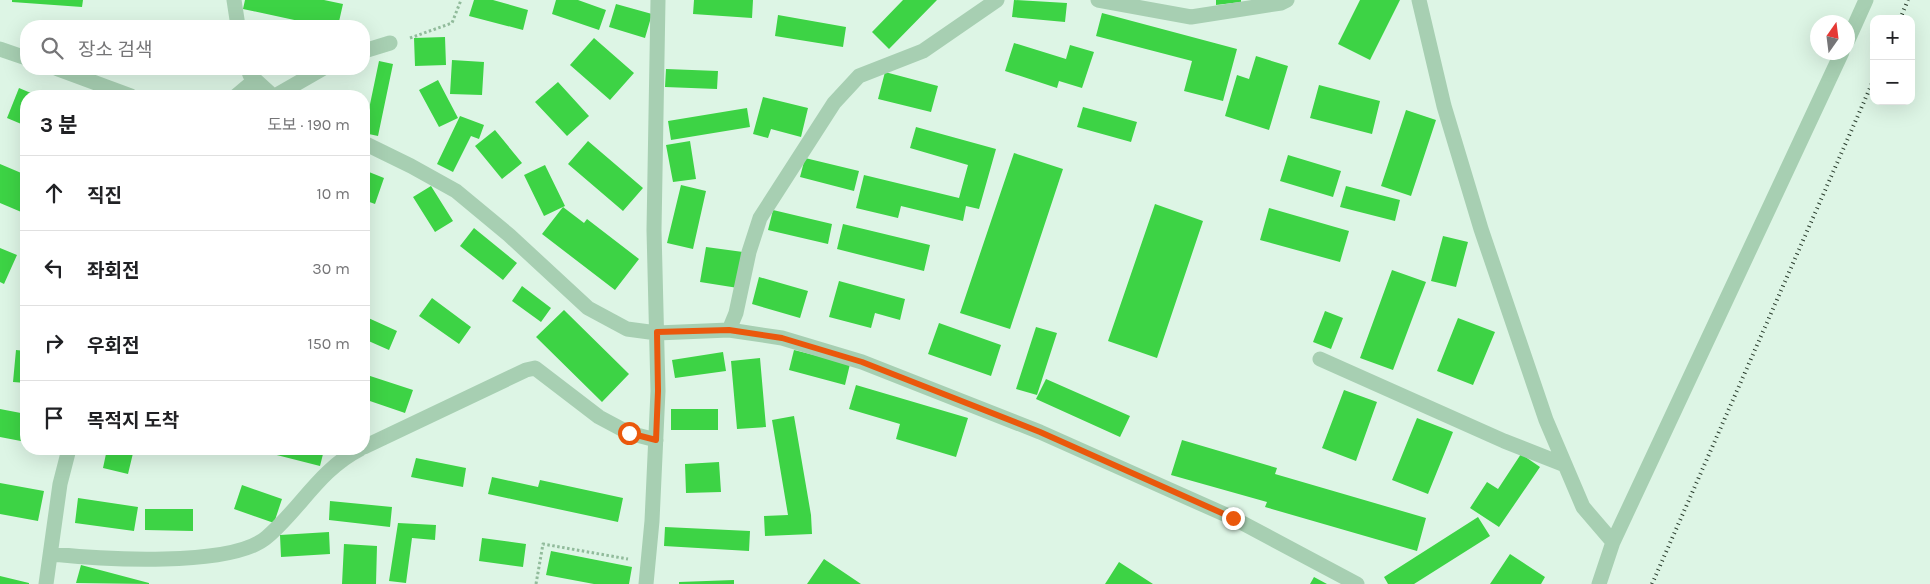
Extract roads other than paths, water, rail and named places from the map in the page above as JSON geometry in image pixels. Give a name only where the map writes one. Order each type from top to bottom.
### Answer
[{"type":"street","points":[[234,0],[237,20]]},
{"type":"street","points":[[646,584],[658,391],[654,230],[658,0]]},
{"type":"street","points":[[729,330],[736,313],[749,252],[760,218],[834,103],[859,76],[922,51],[997,0]]},
{"type":"street","points":[[1098,0],[1191,17],[1281,3],[1287,0]]},
{"type":"street","points":[[1419,0],[1444,106],[1481,229],[1546,420],[1583,507],[1613,542]]},
{"type":"street","points":[[1855,24],[1866,0]]},
{"type":"street","points":[[370,49],[390,43]]},
{"type":"street","points":[[0,49],[20,56]]},
{"type":"street","points":[[1598,584],[1625,515],[1838,60]]},
{"type":"street","points":[[74,75],[115,90]]},
{"type":"street","points":[[240,90],[250,75]]},
{"type":"street","points":[[252,75],[268,90]]},
{"type":"street","points":[[285,90],[311,75]]},
{"type":"street","points":[[370,146],[456,191],[509,235],[588,308],[626,329],[657,332],[729,330],[782,338],[862,362],[1040,432],[1233,518],[1357,584]]},
{"type":"street","points":[[1320,359],[1504,441],[1565,465]]},
{"type":"street","points":[[370,444],[526,370],[535,368],[600,417],[629,433],[656,440]]},
{"type":"street","points":[[46,584],[52,554],[60,484],[67,455]]},
{"type":"street","points":[[52,554],[143,560],[202,556],[252,547],[267,537],[312,487],[341,458],[347,455]]},
{"type":"railway","points":[[1902,15],[1908,0]]},
{"type":"railway","points":[[1652,584],[1870,88]]}]
